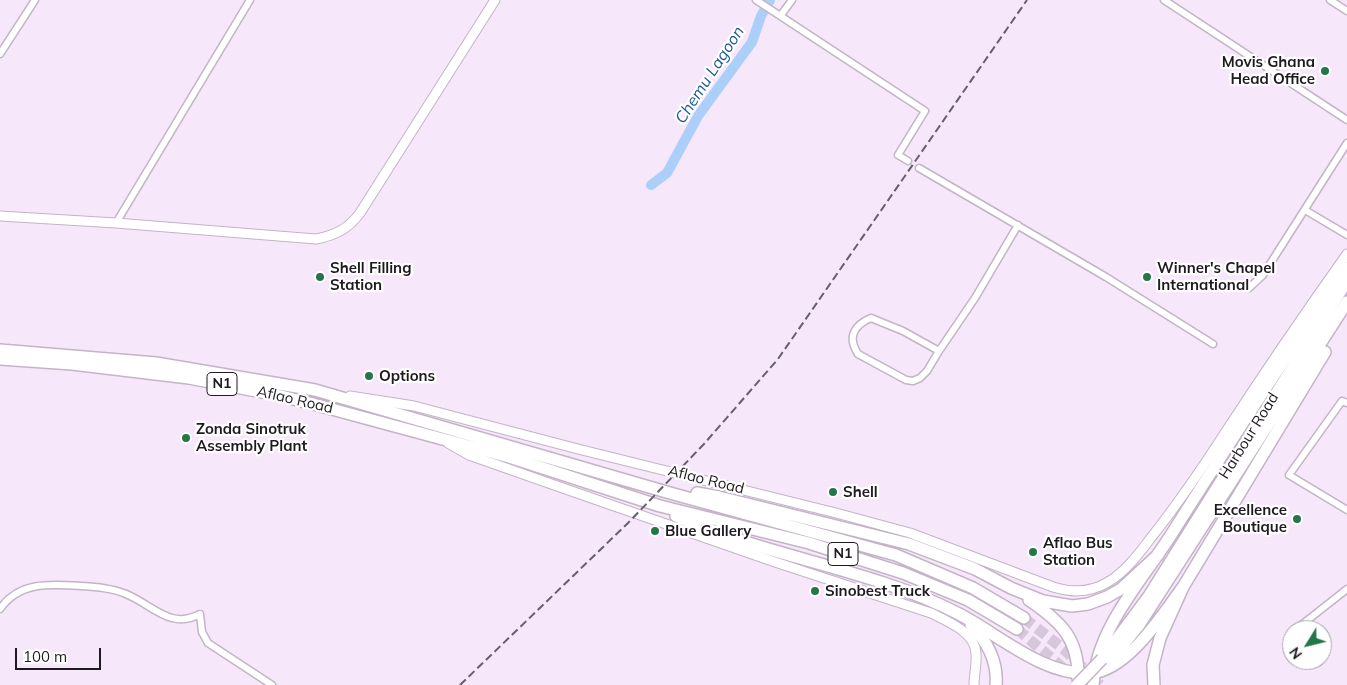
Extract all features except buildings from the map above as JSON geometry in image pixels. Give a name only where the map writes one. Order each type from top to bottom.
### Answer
[{"type":"highway","points":[[1093,679],[1100,649],[1110,627],[1256,401],[1347,268]]},
{"type":"highway","name":"Harbour Road","points":[[1086,685],[1122,648],[1139,625],[1281,396],[1347,281]]},
{"type":"highway","points":[[660,506],[667,512],[685,520],[741,540],[915,593],[959,614],[995,634],[1023,654],[1078,681],[1093,679],[1128,656],[1183,587],[1332,339],[1347,303]]},
{"type":"highway","name":"Harbour Road","points":[[1078,681],[1102,659],[1138,613],[1281,396],[1347,303]]},
{"type":"highway","name":"Aflao Road","points":[[0,350],[156,363],[314,390],[670,493],[896,555],[973,588],[1024,618]]},
{"type":"highway","name":"Aflao Road","points":[[0,359],[72,364],[214,383],[295,399],[509,457],[660,506],[809,543],[903,573],[968,600],[1016,629]]},
{"type":"highway","points":[[670,493],[692,493],[719,497],[909,544],[975,569],[1011,588],[1053,616],[1069,636],[1076,654],[1078,681]]},
{"type":"highway","points":[[1011,588],[1043,600],[1072,606],[1088,604],[1121,589],[1158,555]]},
{"type":"highway","points":[[1154,685],[1153,664],[1160,638],[1183,587]]},
{"type":"highway","points":[[959,614],[984,638],[993,658],[996,685]]},
{"type":"street","points":[[0,54],[35,0]]},
{"type":"street","points":[[116,223],[250,0]]},
{"type":"street","points":[[0,216],[316,239],[342,232],[352,224],[360,213],[495,0]]},
{"type":"street","points":[[756,0],[925,111],[898,155],[908,161]]},
{"type":"street","points":[[781,15],[792,0]]},
{"type":"street","points":[[1164,0],[1347,120]]},
{"type":"street","points":[[1330,0],[1347,12]]},
{"type":"street","points":[[1249,288],[1263,275],[1347,143]]},
{"type":"street","points":[[919,168],[961,194],[1018,225],[1213,344]]},
{"type":"street","points":[[1304,210],[1347,235]]},
{"type":"street","points":[[939,350],[903,331],[872,318],[863,321],[855,329],[853,338],[854,348],[858,354],[906,380],[913,381],[920,378],[927,371],[939,350],[975,298],[1018,225]]},
{"type":"street","name":"Harbour Road","points":[[1090,590],[1118,575],[1164,522],[1347,254]]},
{"type":"street","name":"Aflao Road","points":[[314,390],[414,406],[836,513],[910,533],[1052,587],[1070,591],[1090,590]]},
{"type":"street","points":[[1345,402],[1289,475],[1347,510]]},
{"type":"street","name":"Aflao Road","points":[[439,438],[468,455],[775,562],[931,613],[953,624],[973,644],[976,653],[974,685]]},
{"type":"street","points":[[0,609],[6,601],[18,592],[30,587],[53,584],[114,590],[176,620],[183,620],[200,614],[202,632],[208,643],[272,685]]},
{"type":"street","points":[[1308,620],[1347,589]]},
{"type":"waterway","name":"Chemu Lagoon","points":[[651,185],[667,173],[698,116],[752,42],[761,16],[770,0]]},
{"type":"tunnel","points":[[1024,618],[1066,651],[1100,685]]},
{"type":"tunnel","points":[[1017,629],[1069,673]]},
{"type":"railway","points":[[460,685],[628,523],[704,444],[778,359],[1027,0]]},
{"type":"place","name":"Movis Ghana Head Office","points":[[1325,71]]},
{"type":"place","name":"Shell Filling Station","points":[[320,277]]},
{"type":"place","name":"Winner's Chapel International","points":[[1147,277]]},
{"type":"place","name":"Options","points":[[369,376]]},
{"type":"place","name":"Zonda Sinotruk Assembly Plant","points":[[186,438]]},
{"type":"place","name":"Shell","points":[[833,492]]},
{"type":"place","name":"Excellence Boutique","points":[[1297,519]]},
{"type":"place","name":"Blue Gallery","points":[[655,531]]},
{"type":"place","name":"Aflao Bus Station","points":[[1033,552]]},
{"type":"place","name":"Sinobest Truck","points":[[815,591]]}]
